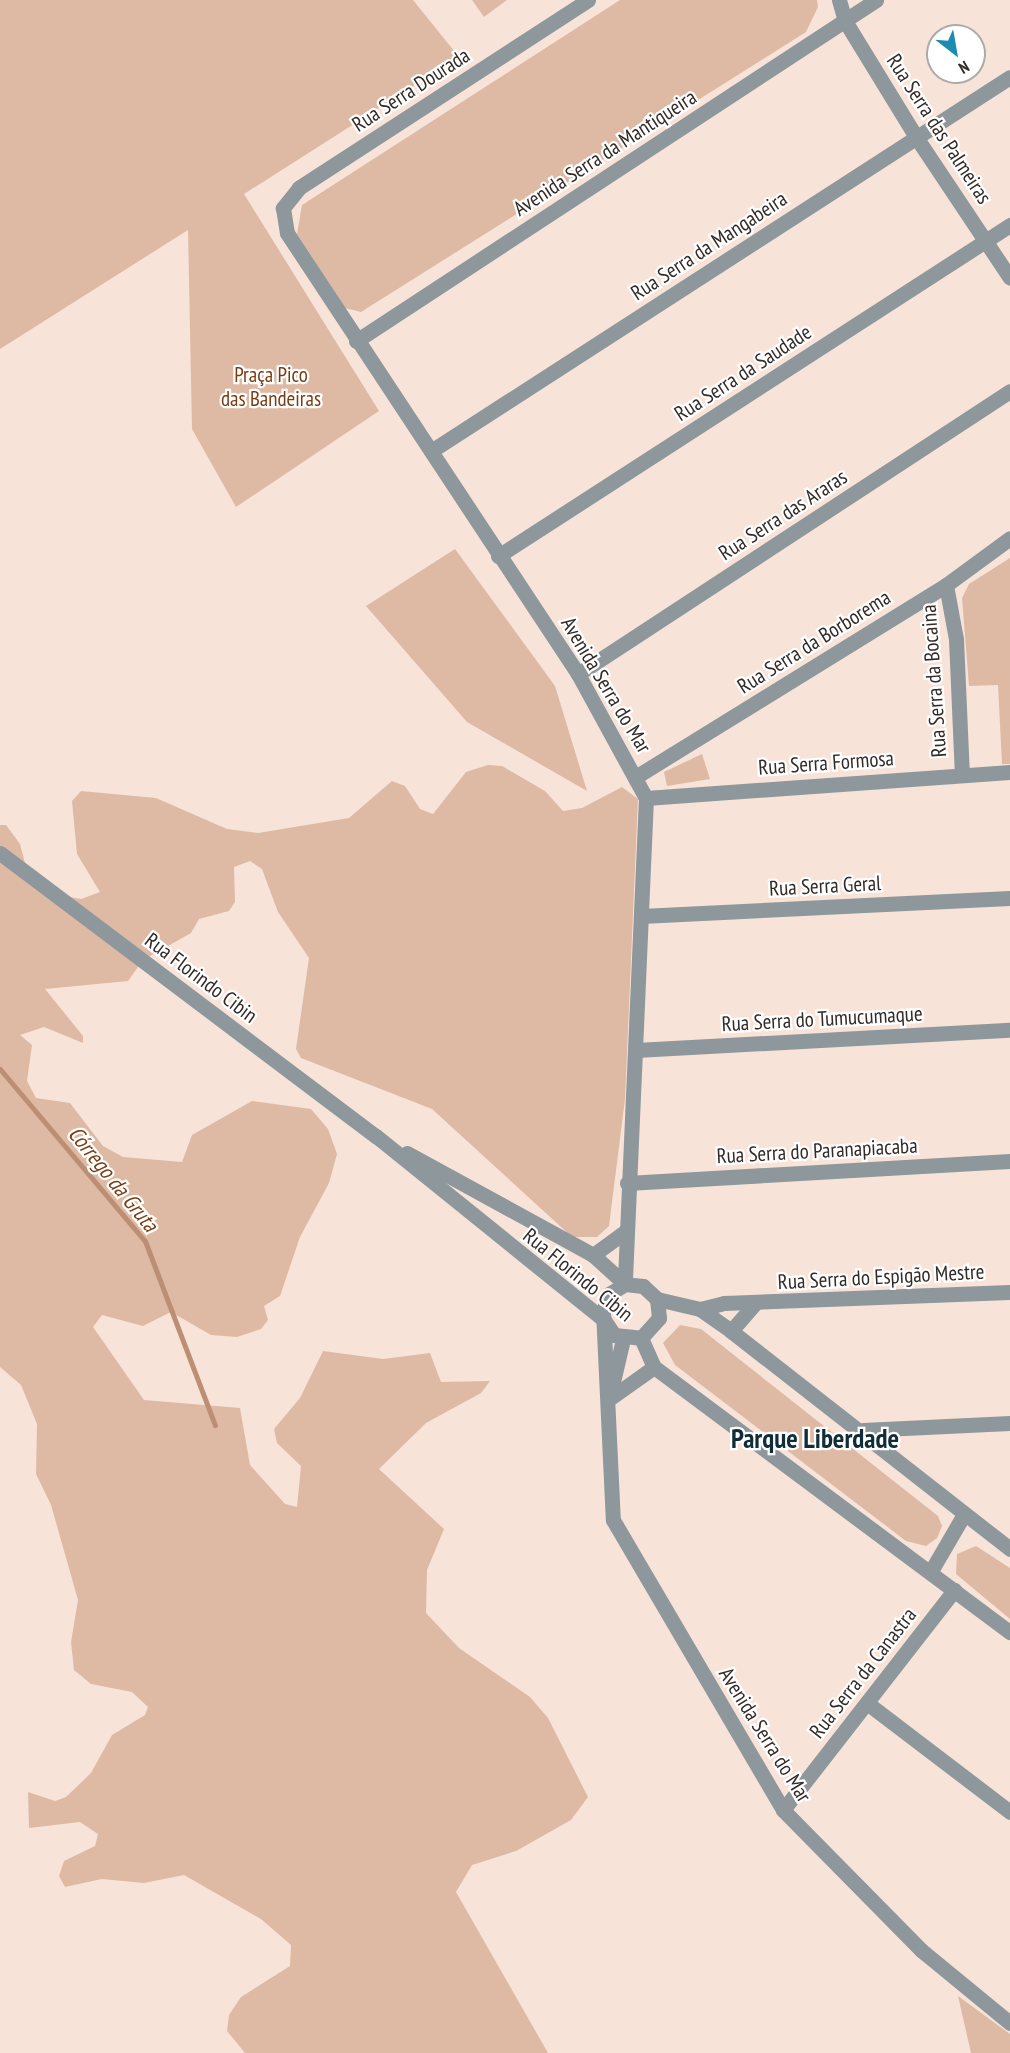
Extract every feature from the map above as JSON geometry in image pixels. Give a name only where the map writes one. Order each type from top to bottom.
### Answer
[{"type":"street","name":"Rua Serra Dourada","points":[[287,233],[283,208],[299,188],[588,0]]},
{"type":"street","name":"Rua Serra das Palmeiras","points":[[839,0],[845,21],[916,137],[1010,278]]},
{"type":"street","name":"Avenida Serra da Mantiqueira","points":[[356,341],[876,0]]},
{"type":"street","name":"Rua Serra da Mangabeira","points":[[431,451],[1010,77]]},
{"type":"street","name":"Rua Serra da Saudade","points":[[498,556],[1010,225]]},
{"type":"street","name":"Avenida Serra do Mar","points":[[287,233],[356,341],[578,674],[637,776],[646,798],[636,1050],[627,1183],[625,1284],[604,1302],[613,1520],[783,1810],[921,1950],[1010,2023]]},
{"type":"street","name":"Rua Serra das Araras","points":[[578,674],[1010,391]]},
{"type":"street","name":"Rua Serra da Borborema","points":[[637,776],[946,585],[1010,538]]},
{"type":"street","name":"Rua Serra da Bocaina","points":[[946,585],[956,639],[962,774]]},
{"type":"street","name":"Rua Serra Formosa","points":[[646,798],[1010,772]]},
{"type":"street","name":"Rua Florindo Cibin","points":[[0,853],[376,1136],[604,1320],[622,1339],[641,1338],[654,1367],[1010,1632]]},
{"type":"street","name":"Rua Serra Geral","points":[[642,916],[1010,898]]},
{"type":"street","name":"Rua Serra do Tumucumaque","points":[[636,1050],[1010,1030]]},
{"type":"street","name":"Rua Florindo Cibin","points":[[376,1136],[593,1255],[625,1284]]},
{"type":"street","name":"Rua Serra do Paranapiacaba","points":[[627,1183],[1010,1161]]},
{"type":"street","points":[[593,1255],[626,1232]]},
{"type":"street","points":[[625,1284],[643,1286],[657,1299],[659,1318],[641,1338]]},
{"type":"street","name":"Rua Serra do Espigão Mestre","points":[[700,1309],[1010,1292]]},
{"type":"street","name":"Rua Florindo Cibin","points":[[657,1299],[700,1309],[731,1331],[863,1430],[963,1516],[1010,1550]]},
{"type":"street","name":"Rua Serra do Espigão Mestre","points":[[731,1331],[754,1305]]},
{"type":"street","name":"Avenida Serra do Mar","points":[[609,1399],[622,1339]]},
{"type":"street","points":[[609,1399],[654,1367]]},
{"type":"street","points":[[863,1430],[1010,1423]]},
{"type":"street","points":[[898,1461],[897,1441],[909,1428]]},
{"type":"street","points":[[931,1571],[963,1516]]},
{"type":"street","name":"Rua Serra da Canastra","points":[[783,1810],[954,1590]]},
{"type":"street","points":[[867,1703],[1010,1812]]},
{"type":"green space","name":"Praça Pico das Bandeiras","points":[[0,0],[413,0],[459,57],[244,194],[379,411],[236,507],[192,429],[188,230],[0,349]]},
{"type":"green space","points":[[472,0],[507,0],[484,17]]},
{"type":"green space","points":[[620,0],[817,0],[818,7],[806,32],[361,312],[345,308],[297,234],[302,205]]},
{"type":"green space","points":[[455,549],[555,686],[587,791],[467,722],[366,606]]},
{"type":"green space","points":[[1010,558],[1010,764],[1002,764],[998,685],[969,686],[962,598],[969,584]]},
{"type":"green space","points":[[702,754],[710,779],[667,786],[664,772]]},
{"type":"green space","points":[[488,765],[502,766],[545,791],[563,811],[582,808],[622,787],[638,799],[625,1099],[609,1226],[597,1237],[572,1237],[432,1109],[301,1058],[296,1049],[309,958],[278,912],[262,869],[250,861],[234,867],[235,902],[229,911],[199,919],[191,933],[143,960],[128,981],[45,989],[83,1036],[83,1043],[44,1027],[20,1035],[32,1045],[27,1081],[36,1098],[70,1103],[103,1146],[123,1157],[182,1162],[192,1135],[252,1101],[311,1109],[328,1129],[337,1154],[329,1183],[300,1237],[280,1296],[264,1306],[268,1320],[261,1329],[237,1337],[211,1335],[171,1312],[143,1326],[102,1315],[93,1327],[144,1400],[240,1408],[250,1465],[285,1504],[297,1507],[301,1466],[277,1443],[274,1429],[300,1398],[323,1351],[383,1359],[430,1353],[441,1382],[490,1381],[481,1393],[426,1423],[379,1469],[444,1529],[427,1570],[426,1613],[459,1648],[530,1697],[548,1718],[588,1797],[571,1820],[516,1851],[472,1865],[456,1892],[548,2053],[245,2053],[227,2031],[229,2015],[241,1997],[290,1966],[291,1945],[261,1919],[184,1875],[144,1883],[102,1879],[65,1887],[59,1876],[64,1861],[95,1846],[98,1834],[80,1822],[29,1828],[28,1792],[55,1801],[66,1797],[91,1773],[112,1735],[145,1715],[148,1707],[132,1692],[91,1684],[74,1670],[71,1642],[78,1600],[51,1505],[36,1474],[37,1424],[21,1385],[0,1367],[0,825],[6,825],[20,844],[26,867],[53,894],[81,899],[100,892],[77,854],[72,801],[81,791],[156,798],[227,829],[258,833],[349,818],[392,781],[405,786],[420,809],[433,814],[466,772]]},
{"type":"green space","points":[[680,1325],[701,1329],[938,1516],[942,1526],[937,1538],[926,1546],[906,1541],[675,1365],[663,1343]]},
{"type":"green space","points":[[976,1546],[1010,1568],[1010,1619],[956,1574],[957,1554]]},
{"type":"green space","points":[[958,1996],[1010,2034],[1010,2053],[971,2053]]},
{"type":"waterway","name":"Córrego da Gruta","points":[[0,1069],[145,1241],[215,1425]]},
{"type":"district","name":"Parque Liberdade","points":[[815,1439]]}]
